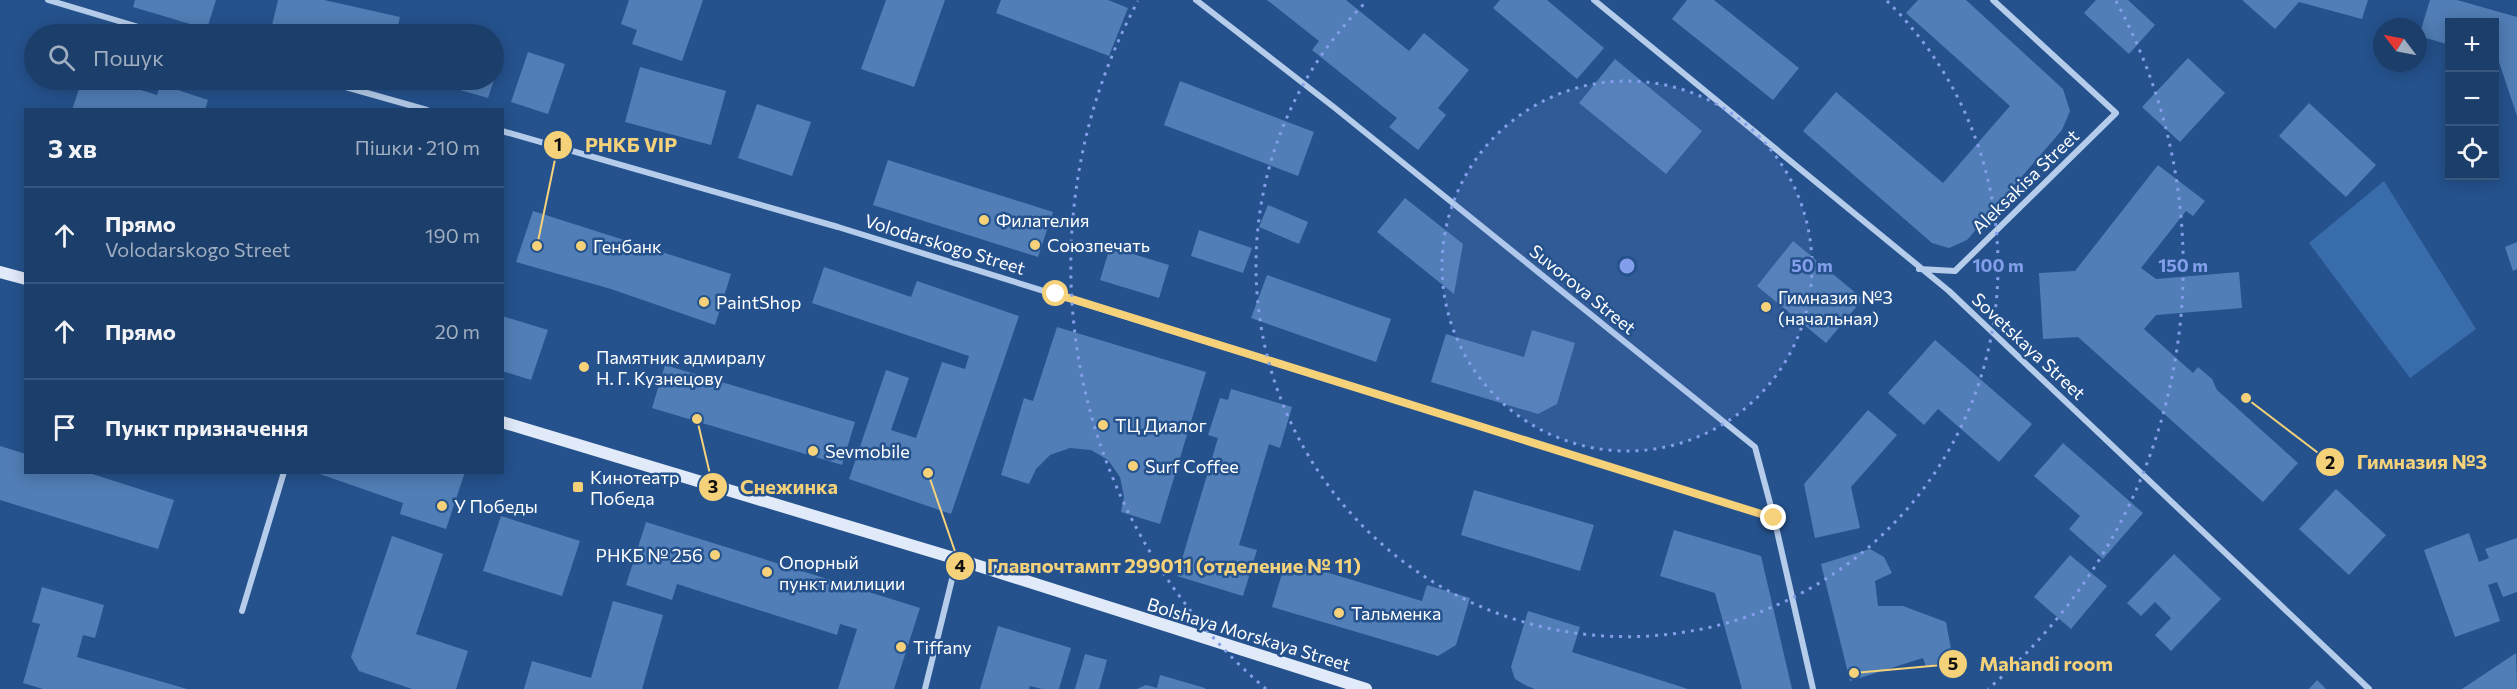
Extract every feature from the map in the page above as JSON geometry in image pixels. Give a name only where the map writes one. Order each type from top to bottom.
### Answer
[{"type":"main road","points":[[0,272],[24,278]]},
{"type":"main road","name":"Bolshaya Morskaya Street","points":[[504,423],[957,559],[1365,689]]},
{"type":"street","points":[[48,0],[128,24]]},
{"type":"street","name":"Sovetskaya Street","points":[[1594,0],[1919,269],[1949,291],[2369,689]]},
{"type":"street","name":"Aleksakisa Street","points":[[1919,269],[1955,271],[2116,112],[1993,0]]},
{"type":"street","name":"Suvorova Street","points":[[1200,1],[1755,447],[1814,689]]},
{"type":"street","points":[[356,90],[420,108]]},
{"type":"street","name":"Volodarskogo Street","points":[[504,132],[838,227],[1774,518]]},
{"type":"street","points":[[242,611],[283,474]]},
{"type":"street","points":[[925,689],[957,559]]},
{"type":"shaded area","points":[[2384,181],[2476,329],[2410,378],[2309,243]]},
{"type":"building","points":[[135,0],[216,0],[209,24],[190,24],[133,7]]},
{"type":"building","points":[[278,0],[324,0],[400,17],[398,24],[272,24]]},
{"type":"building","points":[[629,0],[703,0],[682,61],[632,44],[637,30],[621,24]]},
{"type":"building","points":[[886,0],[945,0],[914,87],[861,69]]},
{"type":"building","points":[[1001,0],[1108,0],[1128,8],[1109,56],[996,13]]},
{"type":"building","points":[[1267,0],[1346,0],[1409,51],[1424,33],[1469,70],[1438,108],[1446,115],[1418,150],[1389,127],[1397,118],[1312,50],[1319,41]]},
{"type":"building","points":[[1500,0],[1547,0],[1604,48],[1577,79],[1493,8]]},
{"type":"building","points":[[1687,0],[1714,0],[1799,68],[1773,100],[1672,19]]},
{"type":"building","points":[[1918,0],[1966,0],[2063,89],[2070,111],[2062,130],[1967,240],[1949,248],[1932,243],[1803,131],[1836,92],[1943,183],[2010,106],[1906,13]]},
{"type":"building","points":[[2096,0],[2128,0],[2155,25],[2129,54],[2084,13]]},
{"type":"building","points":[[2242,0],[2368,0],[2362,19],[2299,2],[2275,29]]},
{"type":"building","points":[[2430,0],[2457,0],[2517,17],[2517,116],[2499,62],[2499,18],[2445,18],[2445,44],[2427,38],[2427,18],[2424,18]]},
{"type":"building","points":[[528,52],[565,64],[548,114],[511,102]]},
{"type":"building","points":[[2188,58],[2225,93],[2180,142],[2142,107]]},
{"type":"building","points":[[1615,59],[1702,131],[1666,174],[1579,103]]},
{"type":"building","points":[[640,67],[726,91],[711,145],[625,122]]},
{"type":"building","points":[[1180,81],[1314,132],[1298,176],[1164,125]]},
{"type":"building","points":[[79,90],[141,90],[157,95],[158,90],[178,90],[208,100],[206,108],[73,108]]},
{"type":"building","points":[[460,90],[491,90],[488,98]]},
{"type":"building","points":[[2309,103],[2376,165],[2346,197],[2279,136]]},
{"type":"building","points":[[757,104],[811,122],[792,176],[738,158]]},
{"type":"building","points":[[888,160],[1053,212],[1038,257],[873,205]]},
{"type":"building","points":[[2158,165],[2205,201],[2193,216],[2186,211],[2141,268],[2156,279],[2239,272],[2242,308],[2156,315],[2144,329],[2193,373],[2198,367],[2212,379],[2217,390],[2298,463],[2263,502],[2078,337],[2043,339],[2039,273],[2075,271]]},
{"type":"building","points":[[1405,198],[1463,244],[1454,294],[1377,232]]},
{"type":"building","points":[[1268,205],[1308,222],[1299,244],[1259,227]]},
{"type":"building","points":[[533,211],[731,274],[715,325],[611,289],[516,262]]},
{"type":"building","points":[[1199,230],[1252,248],[1243,273],[1191,256]]},
{"type":"building","name":"Гимназия №3 (начальная)","points":[[1793,241],[1863,299],[1826,343],[1757,286]]},
{"type":"building","points":[[2517,242],[2517,269],[2513,271],[2505,247]]},
{"type":"building","points":[[1110,247],[1169,265],[1159,298],[1100,280]]},
{"type":"building","points":[[824,267],[911,297],[917,281],[1019,316],[951,514],[849,479],[886,370],[909,378],[891,430],[916,438],[942,362],[965,369],[969,356],[812,303]]},
{"type":"building","points":[[1267,275],[1391,319],[1376,362],[1251,318]]},
{"type":"building","points":[[504,317],[548,330],[531,380],[504,372]]},
{"type":"building","name":"ТЦ Диалог","points":[[1057,327],[1206,372],[1160,524],[1121,512],[1124,497],[1120,477],[1108,460],[1091,450],[1070,448],[1050,455],[1036,469],[1029,484],[1001,475],[1024,398],[1033,401]]},
{"type":"building","points":[[1532,330],[1575,343],[1557,404],[1538,414],[1431,382],[1446,334],[1524,357]]},
{"type":"building","points":[[1935,340],[2032,424],[1999,462],[1938,409],[1924,425],[1888,393]]},
{"type":"building","points":[[665,365],[855,422],[842,465],[652,408]]},
{"type":"building","points":[[1231,389],[1292,407],[1280,448],[1269,444],[1239,545],[1257,550],[1243,596],[1177,576],[1218,438],[1208,435],[1220,398],[1228,400]]},
{"type":"building","points":[[1868,410],[1897,435],[1851,487],[1860,528],[1815,538],[1804,484]]},
{"type":"building","points":[[2063,443],[2143,513],[2103,559],[2069,529],[2080,516],[2034,476]]},
{"type":"building","points":[[0,446],[24,453],[24,474],[92,474],[174,500],[158,549],[0,500]]},
{"type":"building","points":[[320,474],[464,474],[446,529],[400,514],[403,503]]},
{"type":"building","points":[[2336,489],[2386,535],[2349,575],[2299,529]]},
{"type":"building","points":[[1474,490],[1594,525],[1580,571],[1461,535]]},
{"type":"building","points":[[501,516],[580,541],[562,596],[483,571]]},
{"type":"building","points":[[646,522],[920,608],[894,689],[838,689],[857,629],[840,624],[837,635],[677,584],[672,600],[626,585]]},
{"type":"building","points":[[1674,530],[1761,556],[1792,689],[1742,689],[1715,593],[1660,576]]},
{"type":"building","points":[[2469,533],[2479,562],[2489,558],[2485,549],[2517,538],[2517,592],[2503,597],[2497,582],[2488,585],[2500,621],[2455,637],[2424,550]]},
{"type":"building","points":[[392,536],[443,554],[416,634],[468,651],[456,689],[412,689],[359,671],[351,657]]},
{"type":"building","points":[[1870,549],[1884,557],[1892,573],[1875,581],[1878,606],[1903,606],[1946,622],[1953,659],[1926,667],[1923,658],[1850,681],[1821,564]]},
{"type":"building","points":[[2174,554],[2221,599],[2171,651],[2155,635],[2171,618],[2155,602],[2141,616],[2127,603]]},
{"type":"building","points":[[2070,555],[2107,586],[2071,629],[2034,597]]},
{"type":"building","points":[[1286,560],[1422,601],[1427,585],[1470,598],[1456,645],[1438,656],[1272,607]]},
{"type":"building","points":[[42,587],[104,605],[95,638],[83,635],[77,657],[187,689],[43,689],[23,683],[40,624],[32,622]]},
{"type":"building","points":[[613,601],[663,615],[642,689],[524,689],[532,661],[591,678]]},
{"type":"building","points":[[1528,611],[1580,627],[1572,652],[1688,689],[1535,689],[1527,686],[1515,679],[1511,667]]},
{"type":"building","points":[[998,626],[1071,648],[1059,689],[1030,686],[1029,689],[980,689]]},
{"type":"building","points":[[2516,653],[2517,689],[2462,689]]},
{"type":"building","points":[[1085,654],[1107,660],[1099,689],[1075,689]]},
{"type":"building","points":[[1160,675],[1205,689],[1137,689],[1146,685],[1157,688]]},
{"type":"building","points":[[2317,680],[2326,689],[2309,689]]},
{"type":"place","name":"Филателия","points":[[984,220]]},
{"type":"place","name":"Союзпечать","points":[[1035,245]]},
{"type":"place","name":"РНКБ VIP","points":[[537,246]]},
{"type":"place","name":"Генбанк","points":[[581,246]]},
{"type":"place","name":"PaintShop","points":[[704,302]]},
{"type":"place","name":"Гимназия №3 (начальная)","points":[[1766,307]]},
{"type":"place","name":"Памятник адмиралу Н. Г. Кузнецову","points":[[584,367]]},
{"type":"place","name":"Гимназия №3","points":[[2246,398]]},
{"type":"place","name":"Снежинка","points":[[697,419]]},
{"type":"place","name":"ТЦ Диалог","points":[[1103,425]]},
{"type":"place","name":"Sevmobile","points":[[813,451]]},
{"type":"place","name":"Surf Coffee","points":[[1133,466]]},
{"type":"place","name":"Главпочтампт 299011 (отделение № 11)","points":[[928,473]]},
{"type":"place","name":"Кинотеатр Победа","points":[[578,487]]},
{"type":"place","name":"У Победы","points":[[442,506]]},
{"type":"place","name":"РНКБ № 256","points":[[715,555]]},
{"type":"place","name":"Опорный пункт милиции","points":[[767,572]]},
{"type":"place","name":"Тальменка","points":[[1339,613]]},
{"type":"place","name":"Tiffany","points":[[901,647]]},
{"type":"place","name":"Mahandi room","points":[[1854,673]]},
{"type":"route","points":[[1056,294],[1774,518]]}]
